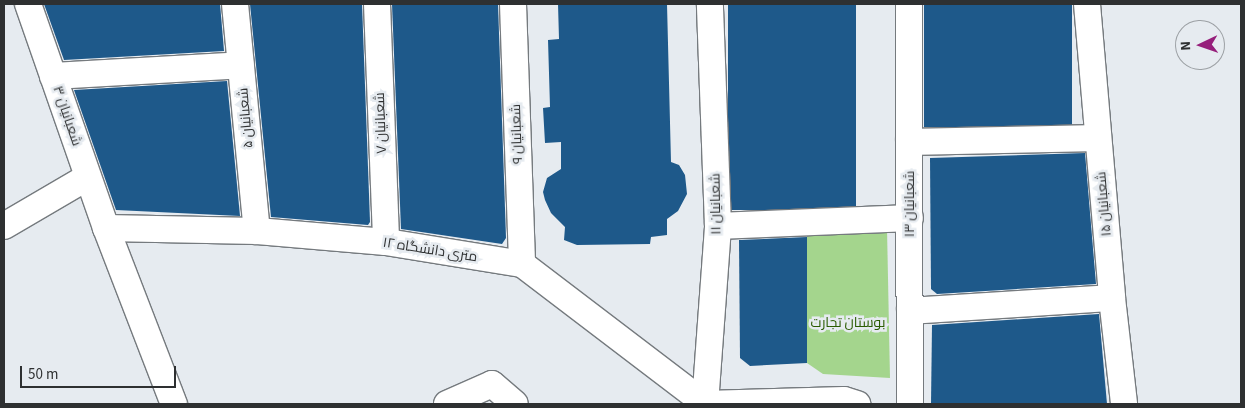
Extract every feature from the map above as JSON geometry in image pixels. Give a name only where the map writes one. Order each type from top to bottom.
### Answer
[{"type":"street","name":"شعبانیان ۳","points":[[28,4],[106,228],[174,404]]},
{"type":"street","name":"شعبانیان ۵","points":[[235,4],[257,231]]},
{"type":"street","name":"شعبانیان ۷","points":[[377,4],[386,242]]},
{"type":"street","name":"شعبانیان ۹","points":[[513,4],[522,264]]},
{"type":"street","name":"شعبانیان ۱۱","points":[[705,404],[718,226],[710,4]]},
{"type":"street","name":"شعبانیان ۱۳","points":[[909,4],[910,404]]},
{"type":"street","name":"شعبانیان ۱۵","points":[[1087,4],[1112,298],[1124,404]]},
{"type":"street","points":[[53,76],[241,65]]},
{"type":"street","points":[[910,142],[1098,138]]},
{"type":"street","points":[[4,226],[88,177]]},
{"type":"street","points":[[718,226],[910,218]]},
{"type":"street","name":"۱۲ متری دانشگاه","points":[[106,228],[257,231],[386,242],[522,264],[705,404]]},
{"type":"street","points":[[910,311],[1112,298]]},
{"type":"street","points":[[447,404],[492,384],[515,404]]},
{"type":"street","points":[[705,404],[844,400],[857,404]]},
{"type":"green space","name":"بوستان تجارت","points":[[887,228],[890,378],[823,374],[807,363],[807,233]]},
{"type":"building","points":[[44,4],[220,4],[224,51],[64,60]]},
{"type":"building","points":[[250,4],[362,4],[370,222],[368,225],[271,217]]},
{"type":"building","points":[[392,4],[498,4],[506,238],[502,244],[401,229]]},
{"type":"building","points":[[558,4],[667,4],[671,162],[679,165],[685,175],[687,194],[678,211],[667,219],[667,235],[651,237],[650,244],[577,245],[564,240],[565,227],[551,213],[545,200],[543,192],[547,178],[561,169],[561,142],[545,143],[543,108],[550,107],[548,40],[559,39]]},
{"type":"building","points":[[728,4],[856,4],[856,210],[728,210]]},
{"type":"building","points":[[924,4],[1072,4],[1072,127],[924,127]]},
{"type":"building","points":[[227,81],[240,216],[116,210],[74,90]]},
{"type":"building","points":[[1085,153],[1096,284],[937,294],[931,289],[930,158]]},
{"type":"building","points":[[807,237],[807,363],[750,366],[740,358],[739,240]]},
{"type":"building","points":[[1099,314],[1107,404],[931,404],[932,325]]}]
